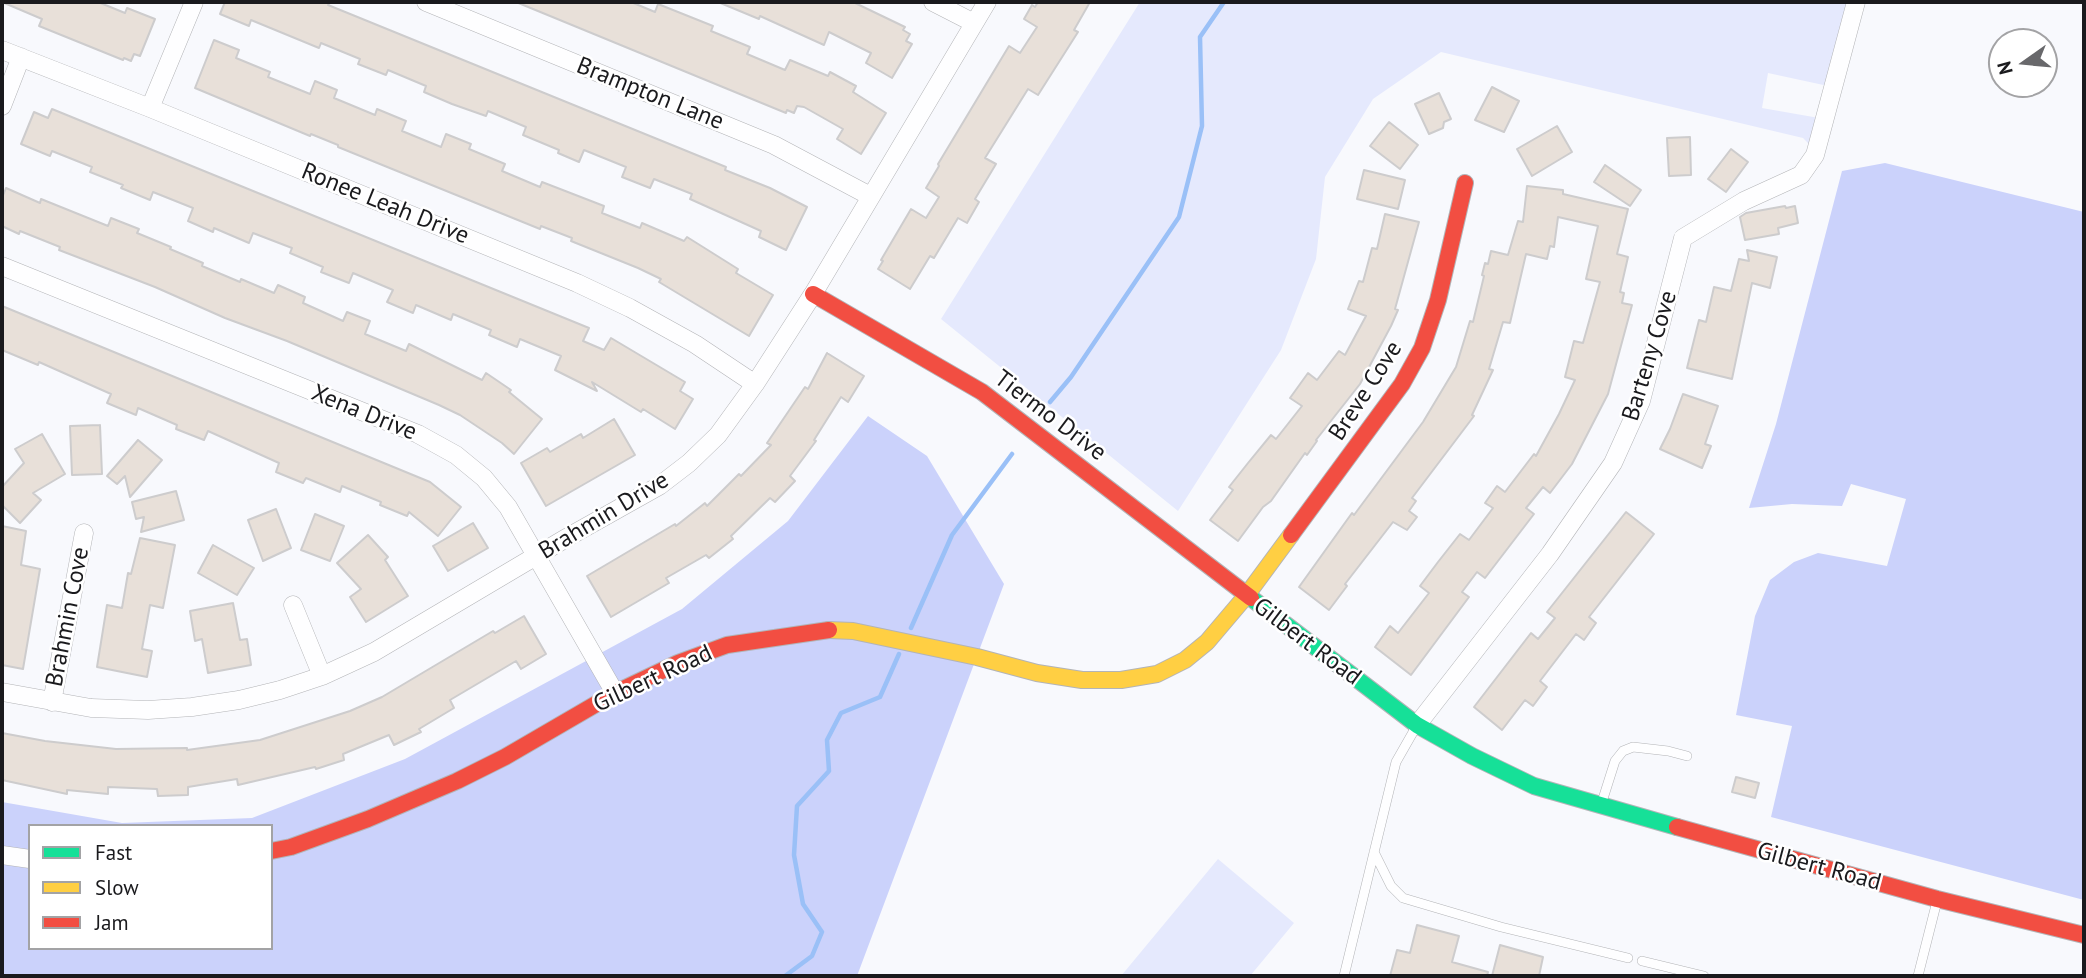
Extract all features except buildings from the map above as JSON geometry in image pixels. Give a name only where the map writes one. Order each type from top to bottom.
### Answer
[{"type":"street","points":[[150,108],[194,2]]},
{"type":"street","name":"Brampton Lane","points":[[426,2],[774,145],[870,197]]},
{"type":"street","points":[[933,2],[974,23]]},
{"type":"street","name":"Brahmin Drive","points":[[2,692],[91,708],[148,710],[239,700],[322,676],[374,652],[659,486],[689,463],[718,435],[755,384],[813,293],[987,2]]},
{"type":"street","name":"Barteny Cove","points":[[1417,725],[1550,554],[1613,463],[1641,401],[1684,238],[1744,201],[1801,176],[1815,155],[1856,2]]},
{"type":"street","name":"Ronee Leah Drive","points":[[2,50],[577,283],[630,308],[695,344],[755,384]]},
{"type":"street","points":[[2,106],[21,57]]},
{"type":"street","name":"Breve Cove","points":[[1246,596],[1381,414],[1422,348],[1438,300],[1465,183]]},
{"type":"street","name":"Xena Drive","points":[[2,266],[418,434],[456,455],[484,478],[508,507],[615,693]]},
{"type":"street","name":"Tiermo Drive","points":[[813,293],[982,391],[1246,596]]},
{"type":"street","name":"Brahmin Cove","points":[[52,702],[84,533]]},
{"type":"street","name":"Gilbert Road","points":[[273,851],[368,819],[457,781],[505,757],[615,693],[678,663],[727,645],[822,630],[874,634],[1037,673],[1082,680],[1121,680],[1157,674],[1185,660],[1207,642],[1246,596],[1417,725],[1472,757],[1534,786],[1937,899],[2084,935]]},
{"type":"street","points":[[293,605],[322,676]]},
{"type":"street","points":[[2,855],[28,859]]},
{"type":"lane","points":[[1344,976],[1396,762],[1417,725]]},
{"type":"lane","points":[[1600,806],[1615,761],[1623,751],[1633,747],[1687,756]]},
{"type":"lane","points":[[1374,852],[1391,886],[1403,898],[1501,928],[1628,958]]},
{"type":"lane","points":[[1918,976],[1937,899]]},
{"type":"lane","points":[[1642,961],[1704,976]]},
{"type":"shaded area","points":[[1140,2],[1850,2],[1828,86],[1768,73],[1762,108],[1819,118],[1809,144],[1803,138],[1441,52],[1373,99],[1325,177],[1316,259],[1281,350],[1178,511],[941,319]]},
{"type":"shaded area","points":[[1885,163],[2084,212],[2084,900],[1771,817],[1792,726],[1736,715],[1755,616],[1770,580],[1794,562],[1818,553],[1887,566],[1906,499],[1851,484],[1842,506],[1792,504],[1749,508],[1776,424],[1842,171]]},
{"type":"shaded area","points":[[868,416],[927,456],[1004,584],[857,976],[2,976],[2,802],[122,823],[252,818],[405,759],[682,609],[788,521]]},
{"type":"shaded area","points":[[1218,859],[1294,923],[1250,976],[1121,976]]},
{"type":"waterway","points":[[1050,402],[1071,377],[1179,217],[1202,126],[1200,37],[1224,2]]},
{"type":"waterway","points":[[911,628],[952,535],[1012,454]]},
{"type":"waterway","points":[[785,976],[812,956],[822,932],[803,904],[794,855],[797,806],[829,771],[827,740],[841,713],[880,697],[899,654]]},
{"type":"traffic: fast","points":[[1251,598],[1417,725],[1472,756],[1534,786],[1677,827]]},
{"type":"traffic: slow","points":[[829,630],[853,631],[977,657],[1037,673],[1082,680],[1121,680],[1157,674],[1185,660],[1207,642],[1246,596],[1291,535]]},
{"type":"traffic: jam","points":[[1291,535],[1402,384],[1422,348],[1438,300],[1465,183]]},
{"type":"traffic: jam","points":[[813,294],[982,392],[1251,598]]},
{"type":"traffic: jam","points":[[273,851],[291,847],[368,819],[457,781],[505,757],[615,693],[678,663],[727,645],[829,630]]},
{"type":"traffic: jam","points":[[1677,827],[1937,899],[2084,935]]}]
